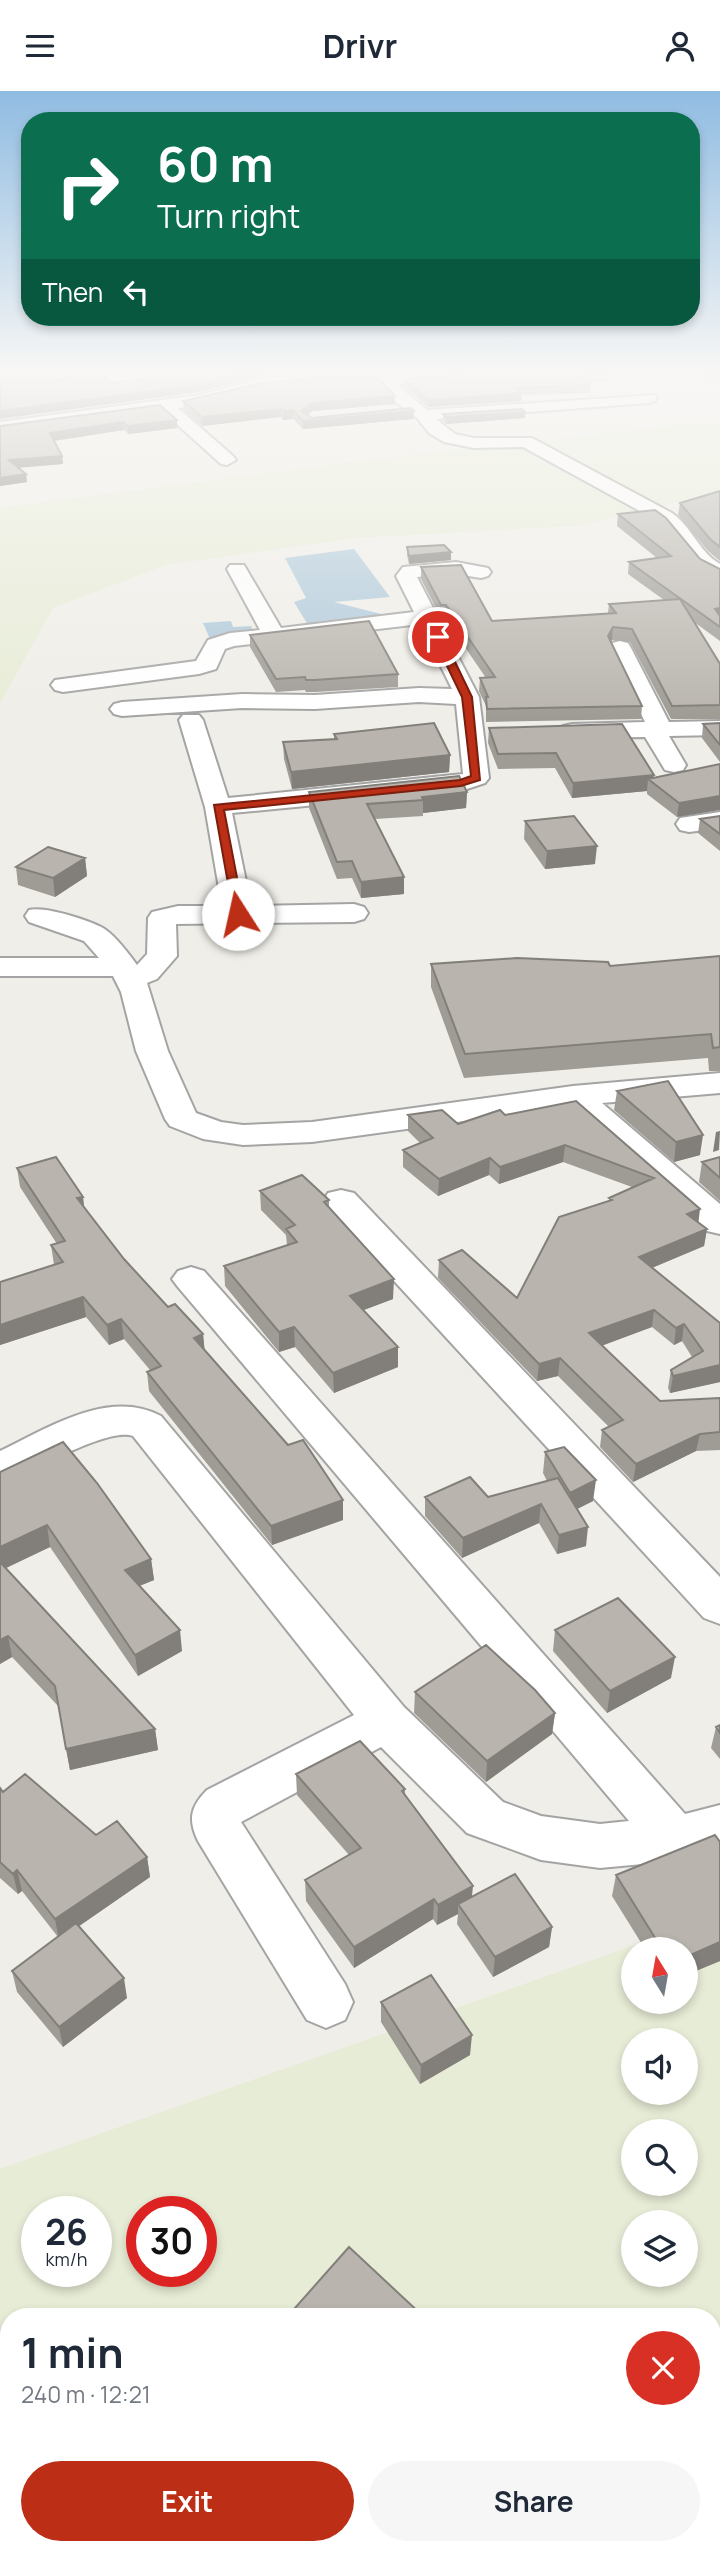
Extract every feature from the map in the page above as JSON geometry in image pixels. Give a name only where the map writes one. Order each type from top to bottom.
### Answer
[{"type":"street","points":[[609,487],[674,522],[700,543],[701,561],[720,573]]},
{"type":"street","points":[[665,517],[689,509]]},
{"type":"street","points":[[218,807],[461,783],[476,778],[467,697],[406,576],[410,571],[456,568],[481,572]]},
{"type":"street","points":[[237,569],[273,633]]},
{"type":"street","points":[[63,685],[199,667],[208,664],[216,646],[230,640],[428,617]]},
{"type":"street","points":[[620,648],[674,765]]},
{"type":"street","points":[[122,709],[242,701],[315,702],[419,695],[467,697]]},
{"type":"street","points":[[191,720],[218,807],[238,914]]},
{"type":"street","points":[[542,731],[720,728]]},
{"type":"street","points":[[473,732],[501,731]]},
{"type":"street","points":[[689,824],[720,820]]},
{"type":"street","points":[[0,967],[146,973],[162,956],[162,918],[177,915],[354,913]]},
{"type":"street","points":[[39,916],[94,935],[126,974],[136,992],[152,1051],[182,1119],[215,1132],[243,1135],[312,1132],[573,1096],[720,1083]]},
{"type":"street","points":[[573,1096],[720,1223]]},
{"type":"street","points":[[667,1177],[707,1166]]},
{"type":"street","points":[[341,1201],[720,1606]]},
{"type":"street","points":[[191,1279],[697,1833]]},
{"type":"street","points":[[0,1468],[94,1424],[134,1419],[148,1426],[387,1721],[485,1818],[541,1838],[600,1846],[697,1833]]},
{"type":"street","points":[[326,2002],[216,1826],[215,1815],[225,1805],[247,1792],[387,1721]]},
{"type":"green space","points":[[161,487],[720,487],[720,492],[577,526],[355,538],[166,565],[53,608],[0,703],[0,508]]},
{"type":"green space","points":[[720,1915],[720,2308],[0,2308],[0,2169],[621,1950],[621,2014],[698,2014],[698,1937],[658,1937]]},
{"type":"water","points":[[354,549],[390,597],[334,602],[381,614],[382,618],[308,625],[294,602],[306,598],[285,558]]},
{"type":"water","points":[[231,621],[233,627],[251,626],[255,635],[210,639],[203,623]]},
{"type":"building","points":[[720,491],[720,547],[680,503]]},
{"type":"building","points":[[655,510],[666,518],[700,559],[720,569],[720,608],[715,609],[720,616],[720,627],[629,562],[671,556],[618,514]]},
{"type":"building","points":[[444,545],[451,552],[409,556],[407,547]]},
{"type":"building","points":[[461,565],[492,621],[616,613],[609,604],[680,599],[720,664],[720,705],[672,706],[632,629],[613,627],[608,636],[642,706],[487,709],[488,697],[480,678],[495,677],[446,605],[441,605],[421,567]]},
{"type":"building","points":[[369,621],[398,674],[315,680],[306,680],[305,677],[276,679],[250,635]]},
{"type":"building","points":[[434,723],[450,755],[291,772],[283,742],[337,739],[334,734]]},
{"type":"building","points":[[720,723],[720,745],[703,724]]},
{"type":"building","points":[[622,724],[654,775],[573,783],[556,753],[498,754],[489,728]]},
{"type":"building","points":[[720,764],[720,796],[679,803],[648,779]]},
{"type":"building","points":[[459,776],[467,792],[422,797],[423,800],[367,804],[404,877],[361,882],[352,861],[337,862],[309,792]]},
{"type":"building","points":[[574,816],[597,846],[547,851],[525,821]]},
{"type":"building","points":[[720,816],[720,834],[700,819]]},
{"type":"building","points":[[48,847],[85,858],[53,878],[16,867]]},
{"type":"building","points":[[720,956],[720,1047],[713,1048],[711,1034],[465,1054],[431,964],[517,958],[608,962],[610,966]]},
{"type":"building","points":[[668,1081],[703,1135],[676,1142],[617,1091]]},
{"type":"building","points":[[576,1101],[700,1209],[687,1214],[707,1229],[639,1257],[720,1323],[720,1365],[673,1376],[671,1370],[703,1351],[684,1324],[676,1328],[654,1310],[589,1333],[660,1401],[720,1398],[720,1432],[700,1434],[636,1464],[602,1430],[623,1420],[560,1358],[539,1364],[439,1260],[462,1250],[517,1298],[559,1217],[612,1200],[609,1198],[654,1178],[565,1145],[500,1167],[490,1158],[439,1179],[403,1150],[433,1138],[408,1115],[442,1110],[458,1124],[500,1110],[505,1115]]},
{"type":"building","points":[[56,1157],[83,1197],[77,1198],[124,1259],[168,1307],[175,1304],[203,1334],[194,1338],[288,1445],[303,1440],[343,1500],[271,1526],[147,1372],[161,1366],[121,1319],[107,1325],[83,1297],[0,1325],[0,1282],[63,1262],[51,1245],[65,1241],[17,1168]]},
{"type":"building","points":[[720,1157],[720,1178],[702,1162]]},
{"type":"building","points":[[302,1175],[329,1200],[324,1202],[394,1279],[350,1296],[398,1347],[333,1373],[294,1327],[279,1332],[224,1266],[297,1242],[286,1229],[295,1225],[260,1191]]},
{"type":"building","points":[[63,1442],[97,1483],[151,1559],[125,1570],[180,1630],[135,1655],[47,1525],[0,1547],[0,1472]]},
{"type":"building","points":[[564,1447],[596,1480],[570,1493],[545,1452]]},
{"type":"building","points":[[470,1477],[488,1497],[558,1478],[588,1527],[559,1535],[541,1504],[463,1538],[425,1497]]},
{"type":"building","points":[[0,1562],[155,1729],[66,1749],[55,1686],[8,1636],[0,1640]]},
{"type":"building","points":[[618,1598],[675,1657],[610,1691],[555,1630]]},
{"type":"building","points":[[486,1645],[535,1690],[555,1713],[487,1761],[415,1692]]},
{"type":"building","points":[[360,1741],[405,1789],[402,1791],[473,1886],[438,1905],[434,1899],[354,1947],[305,1880],[361,1848],[296,1774]]},
{"type":"building","points":[[25,1774],[96,1835],[117,1821],[147,1857],[55,1919],[17,1870],[13,1874],[0,1862],[0,1788],[3,1792]]},
{"type":"building","points":[[715,1835],[720,1842],[720,1942],[698,1952],[698,1937],[655,1937],[616,1875]]},
{"type":"building","points":[[515,1874],[552,1927],[495,1957],[458,1904]]},
{"type":"building","points":[[76,1923],[124,1978],[59,2027],[12,1971]]},
{"type":"building","points":[[431,1975],[472,2035],[421,2065],[381,2002]]},
{"type":"building","points":[[349,2247],[414,2308],[295,2308]]},
{"type":"route","points":[[238,914],[218,807],[461,783],[476,778],[467,697],[438,637]]}]
